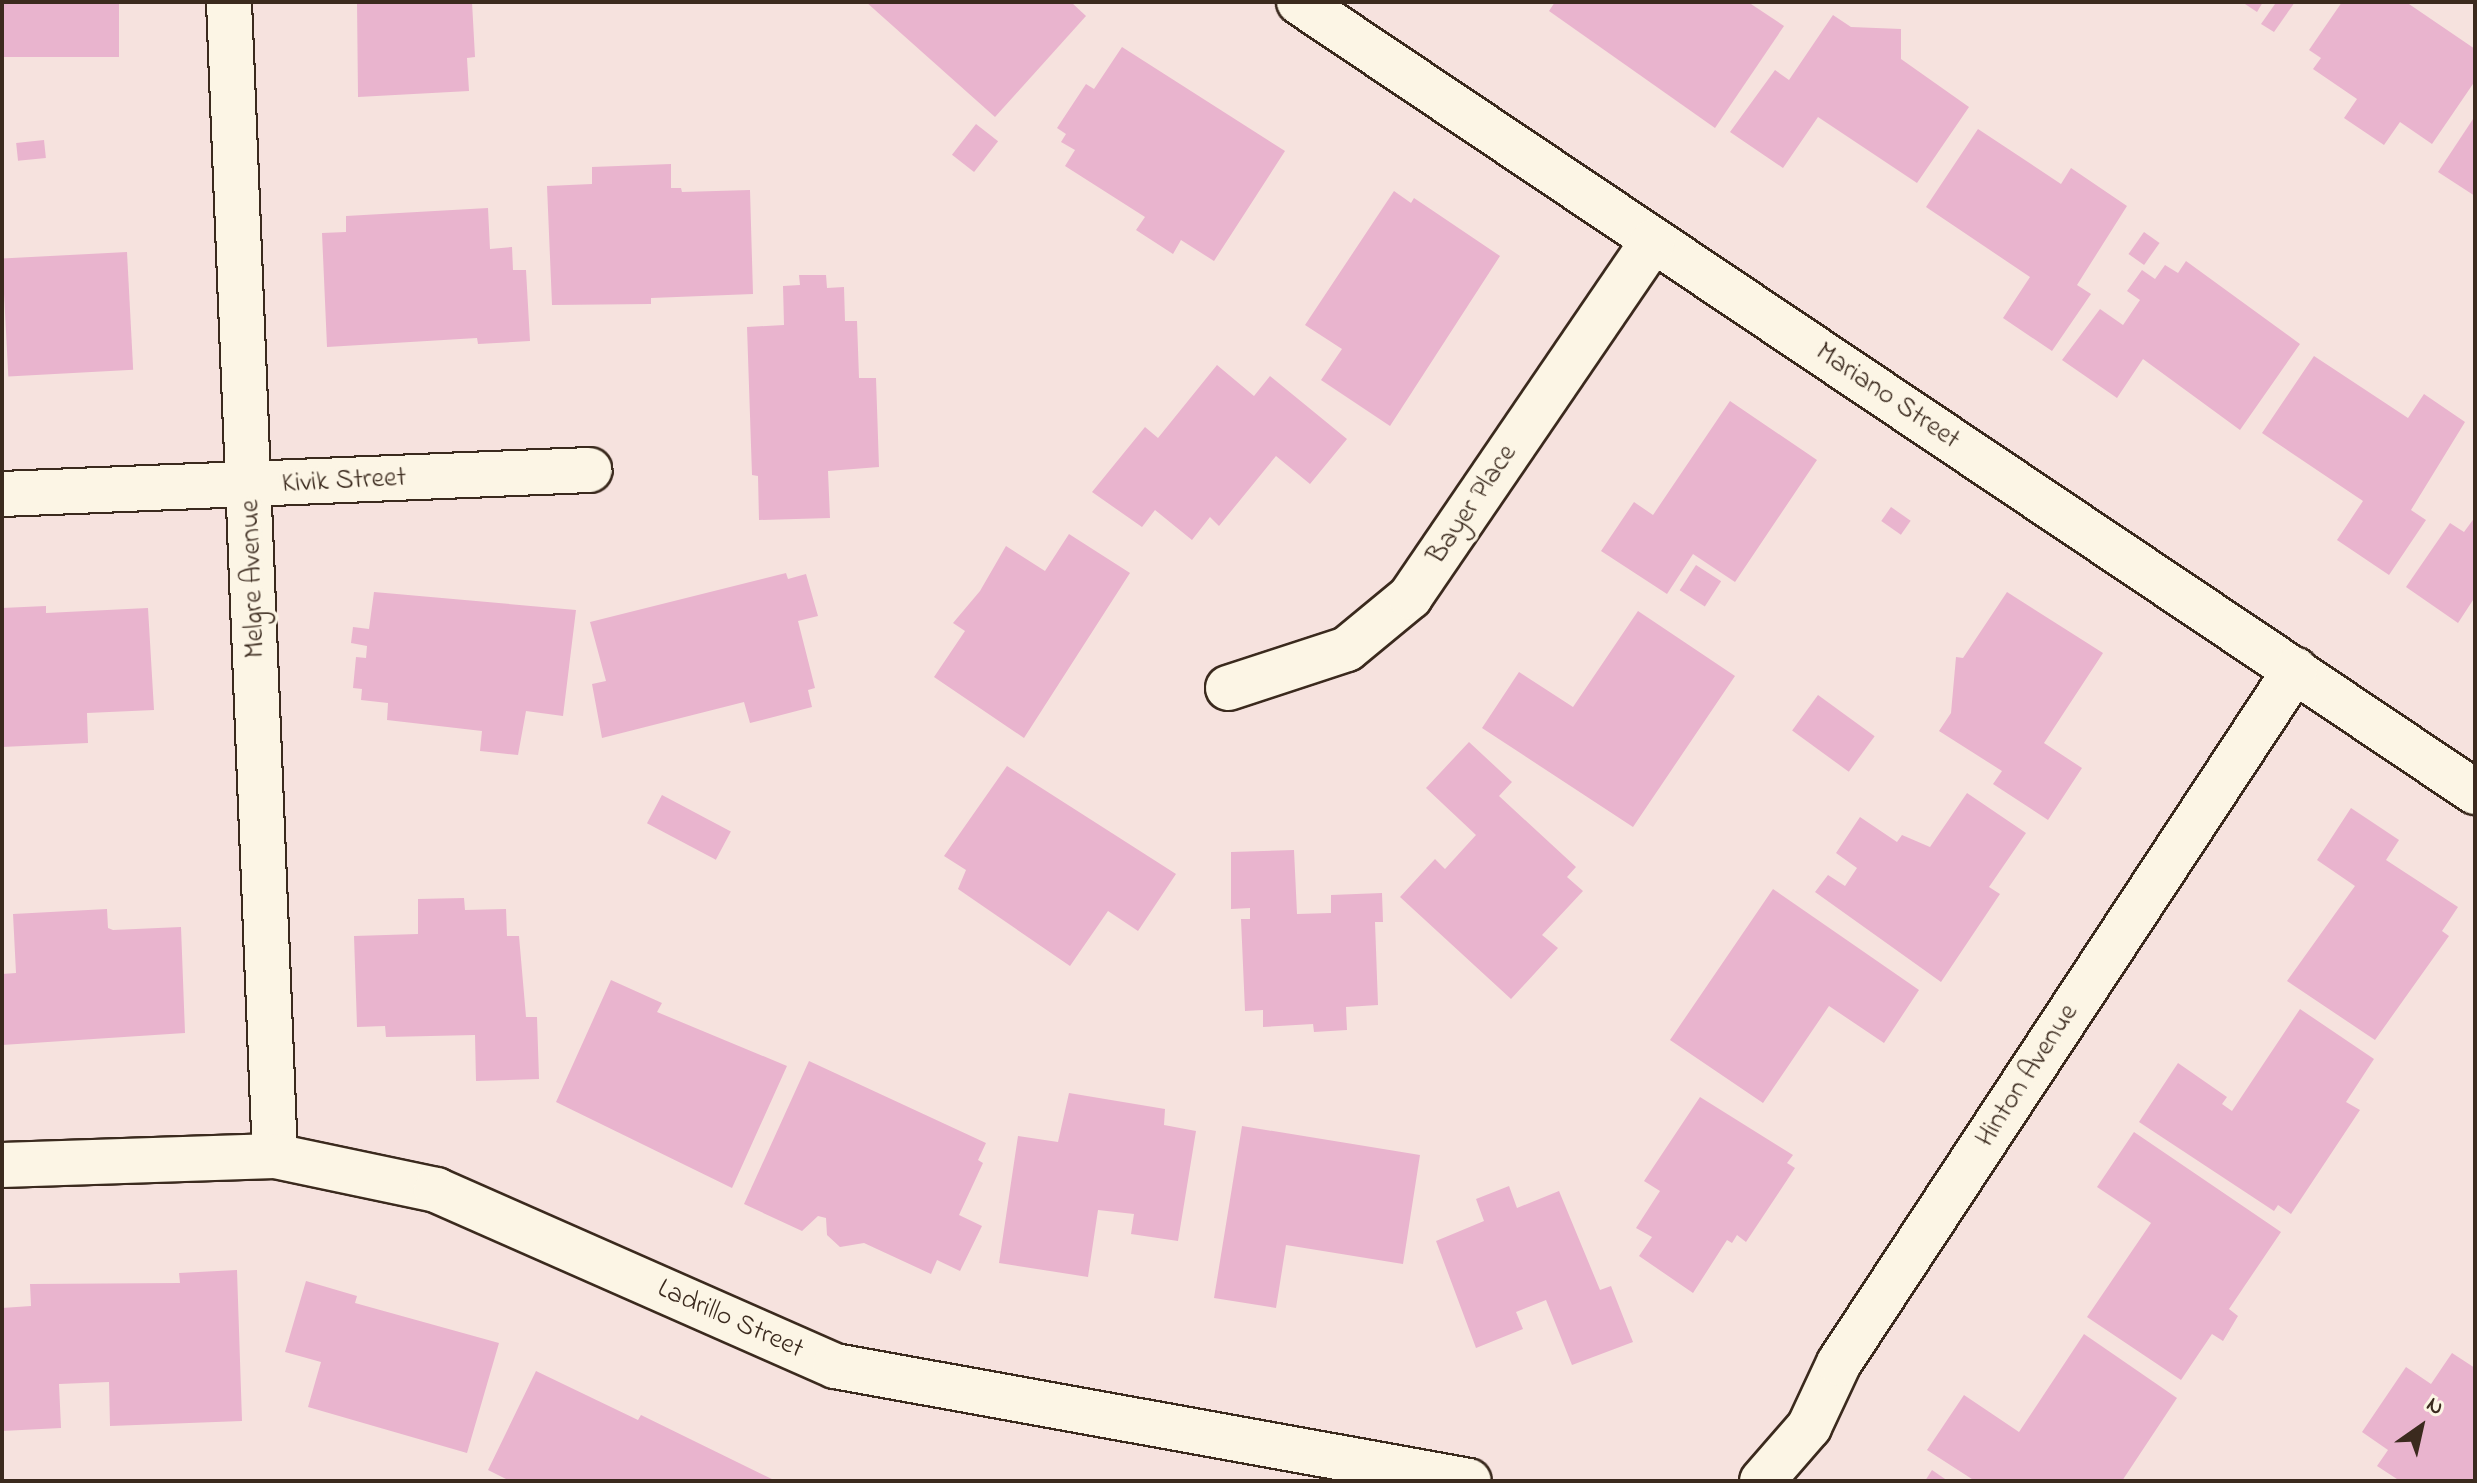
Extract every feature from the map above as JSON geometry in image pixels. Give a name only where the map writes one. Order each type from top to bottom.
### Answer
[{"type":"street","name":"Melgre Avenue","points":[[229,2],[275,1156]]},
{"type":"street","name":"Mariano Street","points":[[1299,2],[2475,792]]},
{"type":"street","name":"Bayer Place","points":[[1228,688],[1347,649],[1410,597],[1652,242]]},
{"type":"street","name":"Kivik Street","points":[[2,494],[590,470]]},
{"type":"street","name":"Hinton Avenue","points":[[1762,1481],[1809,1427],[1839,1363],[2295,670]]},
{"type":"street","name":"Ladrillo Street","points":[[2,1165],[275,1156],[436,1190],[835,1366],[1469,1481]]},
{"type":"building","points":[[2,2],[119,2],[119,57],[2,57]]},
{"type":"building","points":[[357,2],[472,2],[475,57],[467,58],[469,91],[358,97]]},
{"type":"building","points":[[866,2],[1071,2],[1086,16],[995,117]]},
{"type":"building","points":[[1555,2],[1748,2],[1784,26],[1715,128],[1549,11]]},
{"type":"building","points":[[2242,2],[2263,2],[2257,12]]},
{"type":"building","points":[[2295,2],[2274,32],[2261,24],[2275,4]]},
{"type":"building","points":[[2342,2],[2406,2],[2475,49],[2475,81],[2432,144],[2400,122],[2384,145],[2344,118],[2357,99],[2313,69],[2321,58],[2309,50]]},
{"type":"building","points":[[1833,15],[1851,27],[1901,29],[1901,59],[1969,107],[1917,183],[1818,117],[1783,168],[1730,132],[1775,70],[1789,80]]},
{"type":"building","points":[[1122,47],[1285,151],[1214,261],[1181,240],[1173,254],[1136,230],[1145,217],[1065,166],[1075,150],[1061,142],[1066,134],[1057,128],[1086,84],[1094,89]]},
{"type":"building","points":[[2475,116],[2475,196],[2438,172]]},
{"type":"building","points":[[976,124],[998,141],[974,172],[952,155]]},
{"type":"building","points":[[1978,129],[2061,184],[2071,168],[2127,206],[2077,285],[2091,294],[2052,351],[2003,318],[2030,277],[1926,207]]},
{"type":"building","points":[[44,140],[46,158],[18,161],[16,143]]},
{"type":"building","points":[[671,164],[671,188],[681,188],[682,192],[750,190],[753,294],[651,298],[651,304],[552,305],[547,186],[592,184],[592,167]]},
{"type":"building","points":[[1394,191],[1411,203],[1414,198],[1500,256],[1390,426],[1321,380],[1342,349],[1305,325]]},
{"type":"building","points":[[488,208],[490,249],[512,247],[513,270],[526,270],[530,341],[478,344],[477,338],[327,347],[322,233],[346,232],[346,216]]},
{"type":"building","points":[[2144,232],[2160,243],[2144,265],[2129,254]]},
{"type":"building","points":[[127,252],[133,370],[8,376],[2,259]]},
{"type":"building","points":[[2186,261],[2300,344],[2240,430],[2143,359],[2117,398],[2062,360],[2100,309],[2123,325],[2140,300],[2127,291],[2142,270],[2155,279],[2165,265],[2178,273]]},
{"type":"building","points":[[799,275],[826,275],[827,288],[844,287],[845,321],[857,321],[859,378],[876,378],[879,467],[828,471],[830,518],[759,520],[758,476],[752,475],[747,327],[784,325],[783,286],[800,285]]},
{"type":"building","points":[[2314,356],[2408,418],[2424,394],[2465,422],[2411,510],[2426,520],[2389,575],[2337,540],[2363,501],[2262,433]]},
{"type":"building","points":[[1217,365],[1254,396],[1270,376],[1347,439],[1310,484],[1276,456],[1219,526],[1210,517],[1192,540],[1155,510],[1142,527],[1092,492],[1145,427],[1158,438]]},
{"type":"building","points":[[1730,401],[1817,460],[1735,582],[1693,554],[1667,594],[1601,551],[1634,502],[1653,515]]},
{"type":"building","points":[[1891,507],[1911,521],[1901,535],[1881,521]]},
{"type":"building","points":[[2475,517],[2475,597],[2458,623],[2406,587],[2450,523],[2464,532]]},
{"type":"building","points":[[1069,534],[1130,573],[1024,738],[934,677],[965,631],[953,623],[980,591],[1006,546],[1045,571]]},
{"type":"building","points":[[1696,565],[1721,581],[1705,606],[1680,590]]},
{"type":"building","points":[[786,573],[788,579],[806,574],[818,616],[798,621],[815,688],[808,690],[812,707],[750,723],[744,702],[602,738],[592,684],[606,681],[590,622]]},
{"type":"building","points":[[374,592],[576,610],[563,716],[526,711],[518,755],[480,751],[482,731],[387,720],[388,703],[361,700],[362,689],[353,688],[356,657],[366,658],[367,646],[351,643],[353,627],[369,629]]},
{"type":"building","points":[[2007,592],[2103,653],[2044,743],[2082,768],[2048,820],[1993,784],[2002,771],[1939,731],[1951,713],[1956,657],[1963,658]]},
{"type":"building","points":[[46,606],[46,613],[148,608],[154,710],[87,713],[88,743],[2,747],[2,608]]},
{"type":"building","points":[[1638,611],[1735,676],[1633,827],[1482,728],[1519,672],[1573,707]]},
{"type":"building","points":[[1818,695],[1875,736],[1849,772],[1792,731]]},
{"type":"building","points":[[1469,742],[1512,782],[1499,796],[1576,867],[1567,877],[1583,891],[1542,935],[1558,948],[1511,999],[1400,897],[1435,859],[1445,869],[1476,835],[1426,788]]},
{"type":"building","points":[[1007,766],[1176,874],[1138,931],[1108,911],[1070,966],[958,889],[966,870],[944,856]]},
{"type":"building","points":[[1967,793],[2026,833],[1989,887],[2000,894],[1941,982],[1815,892],[1828,875],[1845,886],[1857,868],[1836,853],[1860,817],[1897,842],[1902,835],[1930,847]]},
{"type":"building","points":[[662,795],[731,832],[716,860],[647,823]]},
{"type":"building","points":[[2351,808],[2399,840],[2386,860],[2458,907],[2442,931],[2449,936],[2375,1040],[2287,981],[2355,886],[2317,860]]},
{"type":"building","points":[[1294,850],[1297,914],[1331,913],[1331,895],[1382,893],[1383,922],[1375,922],[1378,1005],[1346,1007],[1347,1030],[1314,1032],[1313,1024],[1263,1027],[1263,1010],[1245,1011],[1241,919],[1250,919],[1250,908],[1231,909],[1231,852]]},
{"type":"building","points":[[1773,889],[1919,990],[1884,1043],[1829,1006],[1763,1103],[1670,1040]]},
{"type":"building","points":[[464,898],[465,910],[506,909],[507,936],[519,936],[526,1017],[537,1017],[539,1079],[476,1081],[475,1035],[386,1037],[385,1026],[357,1027],[354,936],[418,934],[418,899]]},
{"type":"building","points":[[107,909],[108,928],[113,930],[181,927],[185,1033],[2,1045],[2,974],[16,973],[13,914]]},
{"type":"building","points":[[611,980],[662,1003],[657,1012],[787,1066],[732,1188],[556,1102]]},
{"type":"building","points":[[2300,1009],[2374,1059],[2346,1102],[2360,1110],[2291,1214],[2278,1205],[2274,1211],[2139,1122],[2178,1063],[2227,1097],[2222,1104],[2232,1111]]},
{"type":"building","points":[[809,1061],[986,1143],[978,1160],[983,1163],[959,1215],[982,1226],[960,1271],[937,1260],[931,1274],[864,1243],[840,1247],[827,1235],[826,1218],[818,1216],[802,1231],[744,1204]]},
{"type":"building","points":[[1069,1093],[1165,1109],[1164,1125],[1196,1131],[1178,1241],[1131,1234],[1134,1214],[1098,1210],[1088,1277],[999,1263],[1018,1136],[1058,1142]]},
{"type":"building","points":[[1700,1097],[1793,1155],[1787,1163],[1795,1168],[1746,1242],[1737,1235],[1732,1243],[1727,1240],[1693,1293],[1639,1256],[1652,1237],[1636,1228],[1660,1191],[1644,1181]]},
{"type":"building","points":[[1242,1126],[1420,1155],[1403,1264],[1286,1245],[1276,1308],[1214,1298]]},
{"type":"building","points":[[2134,1132],[2281,1232],[2229,1309],[2238,1316],[2223,1341],[2212,1334],[2181,1380],[2087,1317],[2151,1223],[2097,1187]]},
{"type":"building","points":[[1509,1186],[1517,1208],[1559,1191],[1600,1290],[1611,1286],[1633,1342],[1572,1365],[1546,1300],[1516,1312],[1523,1329],[1476,1348],[1436,1241],[1484,1221],[1476,1199]]},
{"type":"building","points":[[237,1270],[242,1421],[110,1426],[109,1382],[59,1384],[61,1428],[2,1431],[2,1308],[31,1306],[30,1284],[180,1283],[179,1273]]},
{"type":"building","points":[[306,1281],[357,1296],[355,1303],[499,1343],[467,1453],[308,1407],[321,1362],[285,1352]]},
{"type":"building","points":[[2084,1334],[2177,1398],[2122,1481],[1975,1481],[1927,1450],[1964,1395],[2019,1432]]},
{"type":"building","points":[[2452,1353],[2475,1368],[2475,1481],[2400,1481],[2377,1466],[2388,1450],[2362,1432],[2406,1367],[2431,1384]]},
{"type":"building","points":[[536,1371],[638,1420],[641,1415],[776,1481],[510,1481],[488,1470]]},
{"type":"building","points":[[1932,1470],[1948,1481],[1925,1481]]}]
